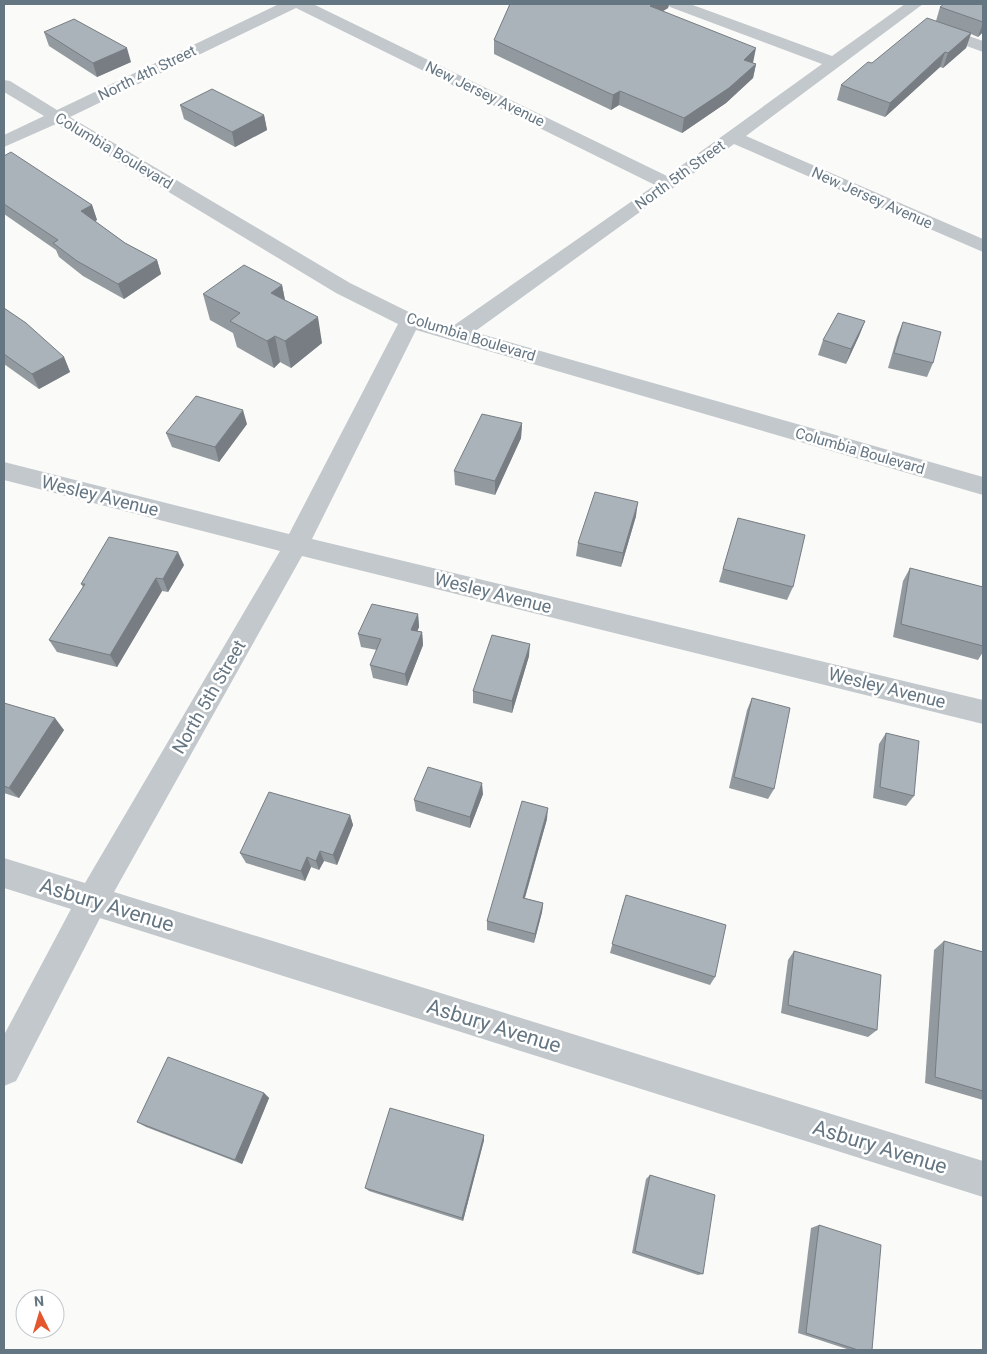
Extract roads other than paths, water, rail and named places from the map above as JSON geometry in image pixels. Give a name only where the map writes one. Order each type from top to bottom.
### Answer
[{"type":"street","name":"North 4th Street","points":[[4,142],[291,4]]},
{"type":"street","name":"New Jersey Avenue","points":[[301,4],[668,184]]},
{"type":"street","points":[[676,4],[832,62]]},
{"type":"street","name":"North 5th Street","points":[[458,333],[668,184],[832,62],[915,4]]},
{"type":"street","points":[[900,16],[983,46]]},
{"type":"street","name":"Columbia Boulevard","points":[[4,85],[343,288],[410,321],[458,333],[983,486]]},
{"type":"street","name":"New Jersey Avenue","points":[[733,137],[983,246]]},
{"type":"street","name":"North 5th Street","points":[[4,1069],[92,901],[296,545],[410,321]]},
{"type":"street","name":"Wesley Avenue","points":[[4,471],[296,545],[983,712]]},
{"type":"street","name":"Asbury Avenue","points":[[4,874],[983,1179]]}]
